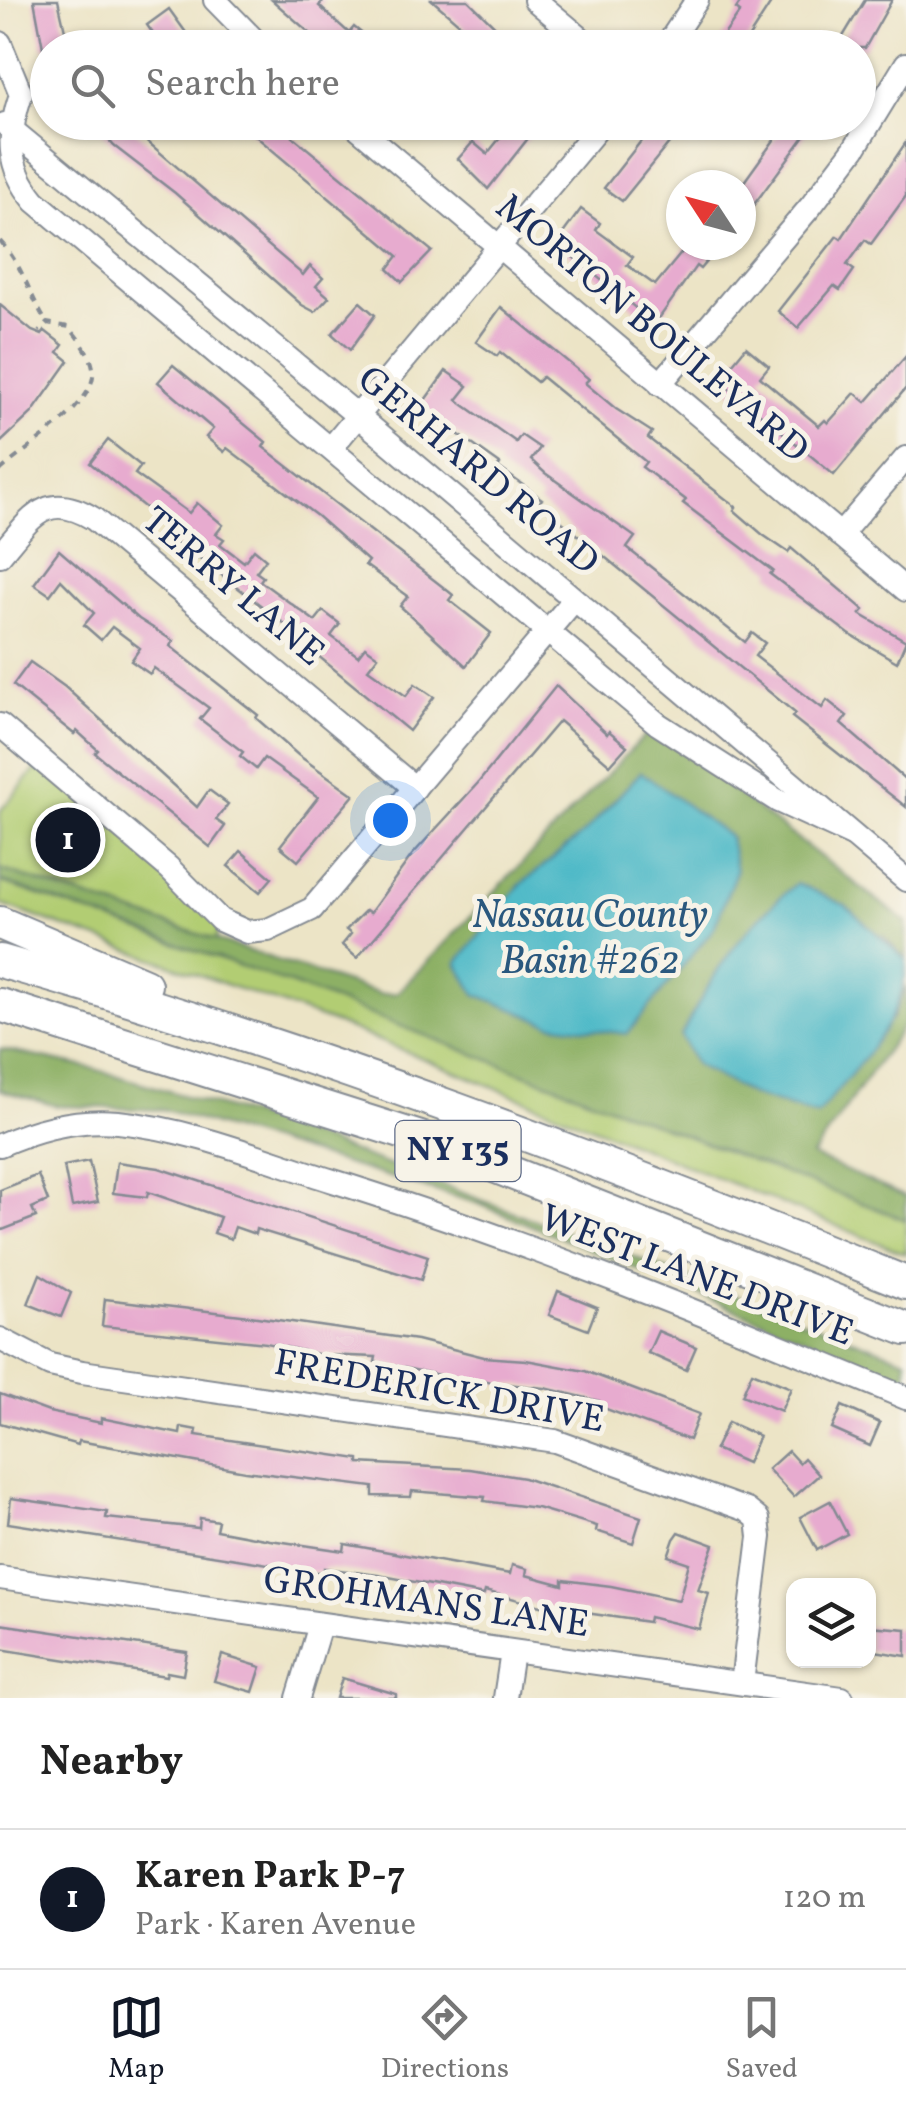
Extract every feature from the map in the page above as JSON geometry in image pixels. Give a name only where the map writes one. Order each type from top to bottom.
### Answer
[{"type":"highway","points":[[0,923],[320,1059]]},
{"type":"highway","name":"NY 135","points":[[0,961],[320,1059],[576,1151],[906,1283]]},
{"type":"highway","name":"NY 135","points":[[0,1004],[306,1099],[560,1190],[906,1328]]},
{"type":"highway","points":[[0,1028],[306,1099]]},
{"type":"street","points":[[216,0],[245,30]]},
{"type":"street","points":[[535,0],[571,30]]},
{"type":"street","points":[[677,30],[697,0]]},
{"type":"street","points":[[0,44],[20,94],[3,128],[16,179],[35,201],[658,724],[778,802],[852,835]]},
{"type":"street","points":[[876,113],[906,64]]},
{"type":"street","name":"GERHARD ROAD","points":[[3,128],[44,152],[906,880]]},
{"type":"street","name":"MORTON BOULEVARD","points":[[372,140],[906,590]]},
{"type":"street","points":[[331,448],[588,140]]},
{"type":"street","points":[[660,384],[811,206],[860,140]]},
{"type":"street","points":[[840,535],[906,458]]},
{"type":"street","name":"TERRY LANE","points":[[0,556],[44,510],[58,504],[73,506],[94,518],[415,788]]},
{"type":"street","points":[[0,725],[169,868],[220,920],[237,928],[268,930],[312,910],[574,600]]},
{"type":"street","name":"WEST LANE DRIVE","points":[[0,1145],[57,1124],[90,1121],[154,1127],[197,1138],[393,1200],[619,1282],[906,1398]]},
{"type":"street","name":"FREDERICK DRIVE","points":[[0,1339],[50,1365],[82,1372],[555,1441],[747,1510],[758,1519],[760,1537],[742,1683]]},
{"type":"street","name":"GROHMANS LANE","points":[[0,1578],[842,1698]]},
{"type":"street","points":[[298,1698],[320,1625]]},
{"type":"street","points":[[505,1698],[512,1652]]},
{"type":"path","points":[[0,241],[20,265],[32,300],[48,323],[69,326],[94,367],[92,386],[34,446],[0,471]]},
{"type":"path","points":[[39,332],[48,323]]},
{"type":"green space","points":[[652,728],[906,922],[906,960],[883,935],[681,1036],[695,1064],[752,1095],[892,1019],[906,987],[906,1022],[812,1156],[906,1197],[906,1220],[299,987],[0,881],[0,869],[380,994],[397,993]],"holes":[[[641,773],[730,837],[584,833]]]},
{"type":"green space","points":[[43,761],[220,920],[216,940],[0,869],[0,811]]},
{"type":"green space","points":[[0,881],[299,987],[906,1220],[906,1254],[340,1025],[0,904]]},
{"type":"green space","points":[[0,1049],[91,1068],[276,1123],[906,1359],[906,1380],[479,1204],[165,1110],[57,1106],[0,1090]]},
{"type":"water","name":"Nassau County Basin #262","points":[[641,772],[730,837],[736,871],[714,928],[627,1034],[550,1024],[475,994],[457,963],[519,886],[584,833]]},
{"type":"water","points":[[797,883],[845,905],[906,960],[904,982],[888,1024],[817,1115],[752,1095],[695,1064],[681,1036],[730,953],[759,918]]},
{"type":"building","points":[[34,0],[58,0],[65,30],[40,30]]},
{"type":"building","points":[[272,0],[324,0],[319,6],[346,30],[306,30]]},
{"type":"building","points":[[432,0],[468,0],[499,30],[466,30]]},
{"type":"building","points":[[742,0],[773,0],[754,30],[728,30],[740,12],[736,9]]},
{"type":"building","points":[[865,0],[892,0],[875,30],[847,30]]},
{"type":"building","points":[[169,9],[184,30],[150,30],[147,25]]},
{"type":"building","points":[[109,140],[146,140],[303,275],[310,266],[323,278],[316,286],[329,297],[315,312],[302,305],[175,193]]},
{"type":"building","points":[[260,140],[297,140],[432,251],[402,282],[388,269],[398,256]]},
{"type":"building","points":[[498,140],[527,140],[488,189],[458,159],[473,142],[487,154]]},
{"type":"building","points":[[642,140],[671,140],[622,201],[604,188]]},
{"type":"building","points":[[774,140],[802,140],[756,202],[756,170],[752,170]]},
{"type":"building","points":[[906,142],[906,196],[871,244],[865,240],[847,265],[854,270],[840,290],[834,286],[798,328],[778,311],[837,236],[841,239]]},
{"type":"building","points":[[581,209],[600,223],[596,230],[633,257],[627,265],[655,285],[676,260],[708,260],[700,269],[696,266],[655,324],[556,243]]},
{"type":"building","points":[[360,302],[375,315],[350,350],[332,334]]},
{"type":"building","points":[[0,305],[32,331],[42,335],[45,331],[63,345],[58,352],[69,361],[32,413],[0,443]]},
{"type":"building","points":[[501,307],[589,379],[585,383],[616,409],[652,432],[648,438],[736,507],[734,510],[763,535],[788,552],[791,548],[864,610],[860,614],[906,641],[897,662],[849,634],[770,574],[773,571],[683,503],[686,500],[642,467],[646,462],[542,377],[537,382],[500,352],[497,356],[476,342]]},
{"type":"building","points":[[746,347],[769,366],[760,377],[819,426],[825,420],[828,423],[855,393],[866,402],[906,356],[906,388],[834,475],[719,380]]},
{"type":"building","points":[[173,365],[266,442],[263,447],[453,595],[449,600],[491,633],[466,666],[400,606],[408,596],[365,565],[368,561],[317,516],[227,448],[224,452],[206,437],[213,429],[158,382]]},
{"type":"building","points":[[446,371],[468,386],[457,400],[516,442],[521,435],[540,448],[531,460],[635,537],[627,548],[745,642],[752,633],[765,643],[755,656],[822,708],[827,700],[847,716],[841,724],[906,780],[906,807],[792,717],[795,713],[539,503],[542,499],[498,467],[500,464],[420,407]]},
{"type":"building","points":[[108,440],[141,466],[135,474],[189,513],[197,503],[223,525],[216,534],[224,539],[220,544],[244,562],[254,549],[266,559],[256,572],[263,577],[260,581],[315,621],[323,611],[340,624],[331,636],[358,656],[365,647],[378,656],[368,669],[406,696],[415,684],[434,697],[409,731],[300,641],[303,638],[197,556],[195,559],[169,537],[174,531],[90,463]]},
{"type":"building","points":[[59,550],[139,619],[173,641],[170,646],[258,715],[256,718],[298,755],[354,795],[298,861],[280,846],[318,797],[264,758],[256,769],[240,756],[243,752],[200,719],[209,708],[154,668],[150,674],[131,661],[140,648],[112,627],[101,640],[84,625],[94,613],[61,580],[50,595],[34,584]]},
{"type":"building","points":[[30,662],[65,687],[197,807],[209,790],[228,804],[216,820],[225,826],[210,847],[95,753],[98,750],[77,731],[74,734],[13,685]]},
{"type":"building","points":[[556,686],[607,734],[609,731],[627,746],[610,765],[559,721],[357,958],[342,945],[351,934],[346,930],[366,910],[370,913],[412,855],[478,783]]},
{"type":"building","points":[[241,851],[272,878],[260,892],[228,866]]},
{"type":"building","points":[[89,1161],[98,1202],[72,1207],[64,1166]]},
{"type":"building","points":[[117,1162],[159,1168],[428,1256],[421,1280],[256,1229],[255,1234],[235,1227],[231,1239],[214,1233],[220,1217],[148,1192],[147,1197],[113,1193]]},
{"type":"building","points":[[38,1175],[48,1201],[32,1208],[36,1217],[0,1231],[0,1190]]},
{"type":"building","points":[[40,1274],[71,1293],[61,1317],[28,1304]]},
{"type":"building","points":[[558,1291],[597,1307],[588,1330],[549,1315]]},
{"type":"building","points":[[105,1299],[417,1340],[484,1357],[585,1371],[699,1414],[689,1440],[598,1406],[599,1401],[545,1388],[459,1379],[375,1362],[376,1357],[322,1355],[266,1343],[102,1326]]},
{"type":"building","points":[[658,1331],[696,1347],[686,1370],[648,1353]]},
{"type":"building","points":[[752,1372],[791,1388],[781,1411],[742,1395]]},
{"type":"building","points":[[0,1394],[49,1412],[101,1423],[101,1418],[180,1434],[181,1427],[197,1430],[196,1435],[359,1459],[359,1463],[470,1469],[524,1478],[641,1517],[633,1543],[596,1531],[597,1526],[537,1508],[484,1501],[485,1497],[412,1491],[411,1497],[373,1496],[373,1487],[245,1471],[79,1441],[78,1445],[0,1423]]},
{"type":"building","points":[[842,1406],[880,1423],[870,1446],[832,1429]]},
{"type":"building","points":[[728,1422],[759,1436],[747,1463],[715,1449]]},
{"type":"building","points":[[788,1451],[799,1463],[804,1458],[819,1475],[794,1497],[768,1469]]},
{"type":"building","points":[[11,1498],[107,1512],[106,1518],[199,1528],[200,1518],[218,1521],[216,1530],[270,1540],[344,1551],[345,1544],[510,1574],[512,1565],[527,1569],[526,1575],[563,1585],[563,1580],[611,1586],[679,1600],[689,1563],[668,1556],[674,1539],[679,1532],[714,1545],[698,1590],[709,1593],[699,1629],[649,1617],[648,1622],[545,1607],[485,1591],[484,1595],[378,1575],[324,1568],[324,1572],[286,1572],[287,1567],[8,1523]]},
{"type":"building","points":[[830,1501],[847,1534],[817,1550],[800,1517]]},
{"type":"building","points":[[0,1624],[187,1652],[183,1675],[167,1672],[166,1676],[0,1649]]},
{"type":"building","points":[[876,1627],[906,1629],[906,1656],[876,1651]]},
{"type":"building","points":[[222,1655],[261,1667],[253,1692],[214,1681]]},
{"type":"building","points":[[342,1678],[396,1694],[396,1698],[336,1698]]},
{"type":"place","name":"Karen Park P-7","points":[[68,840]]}]
